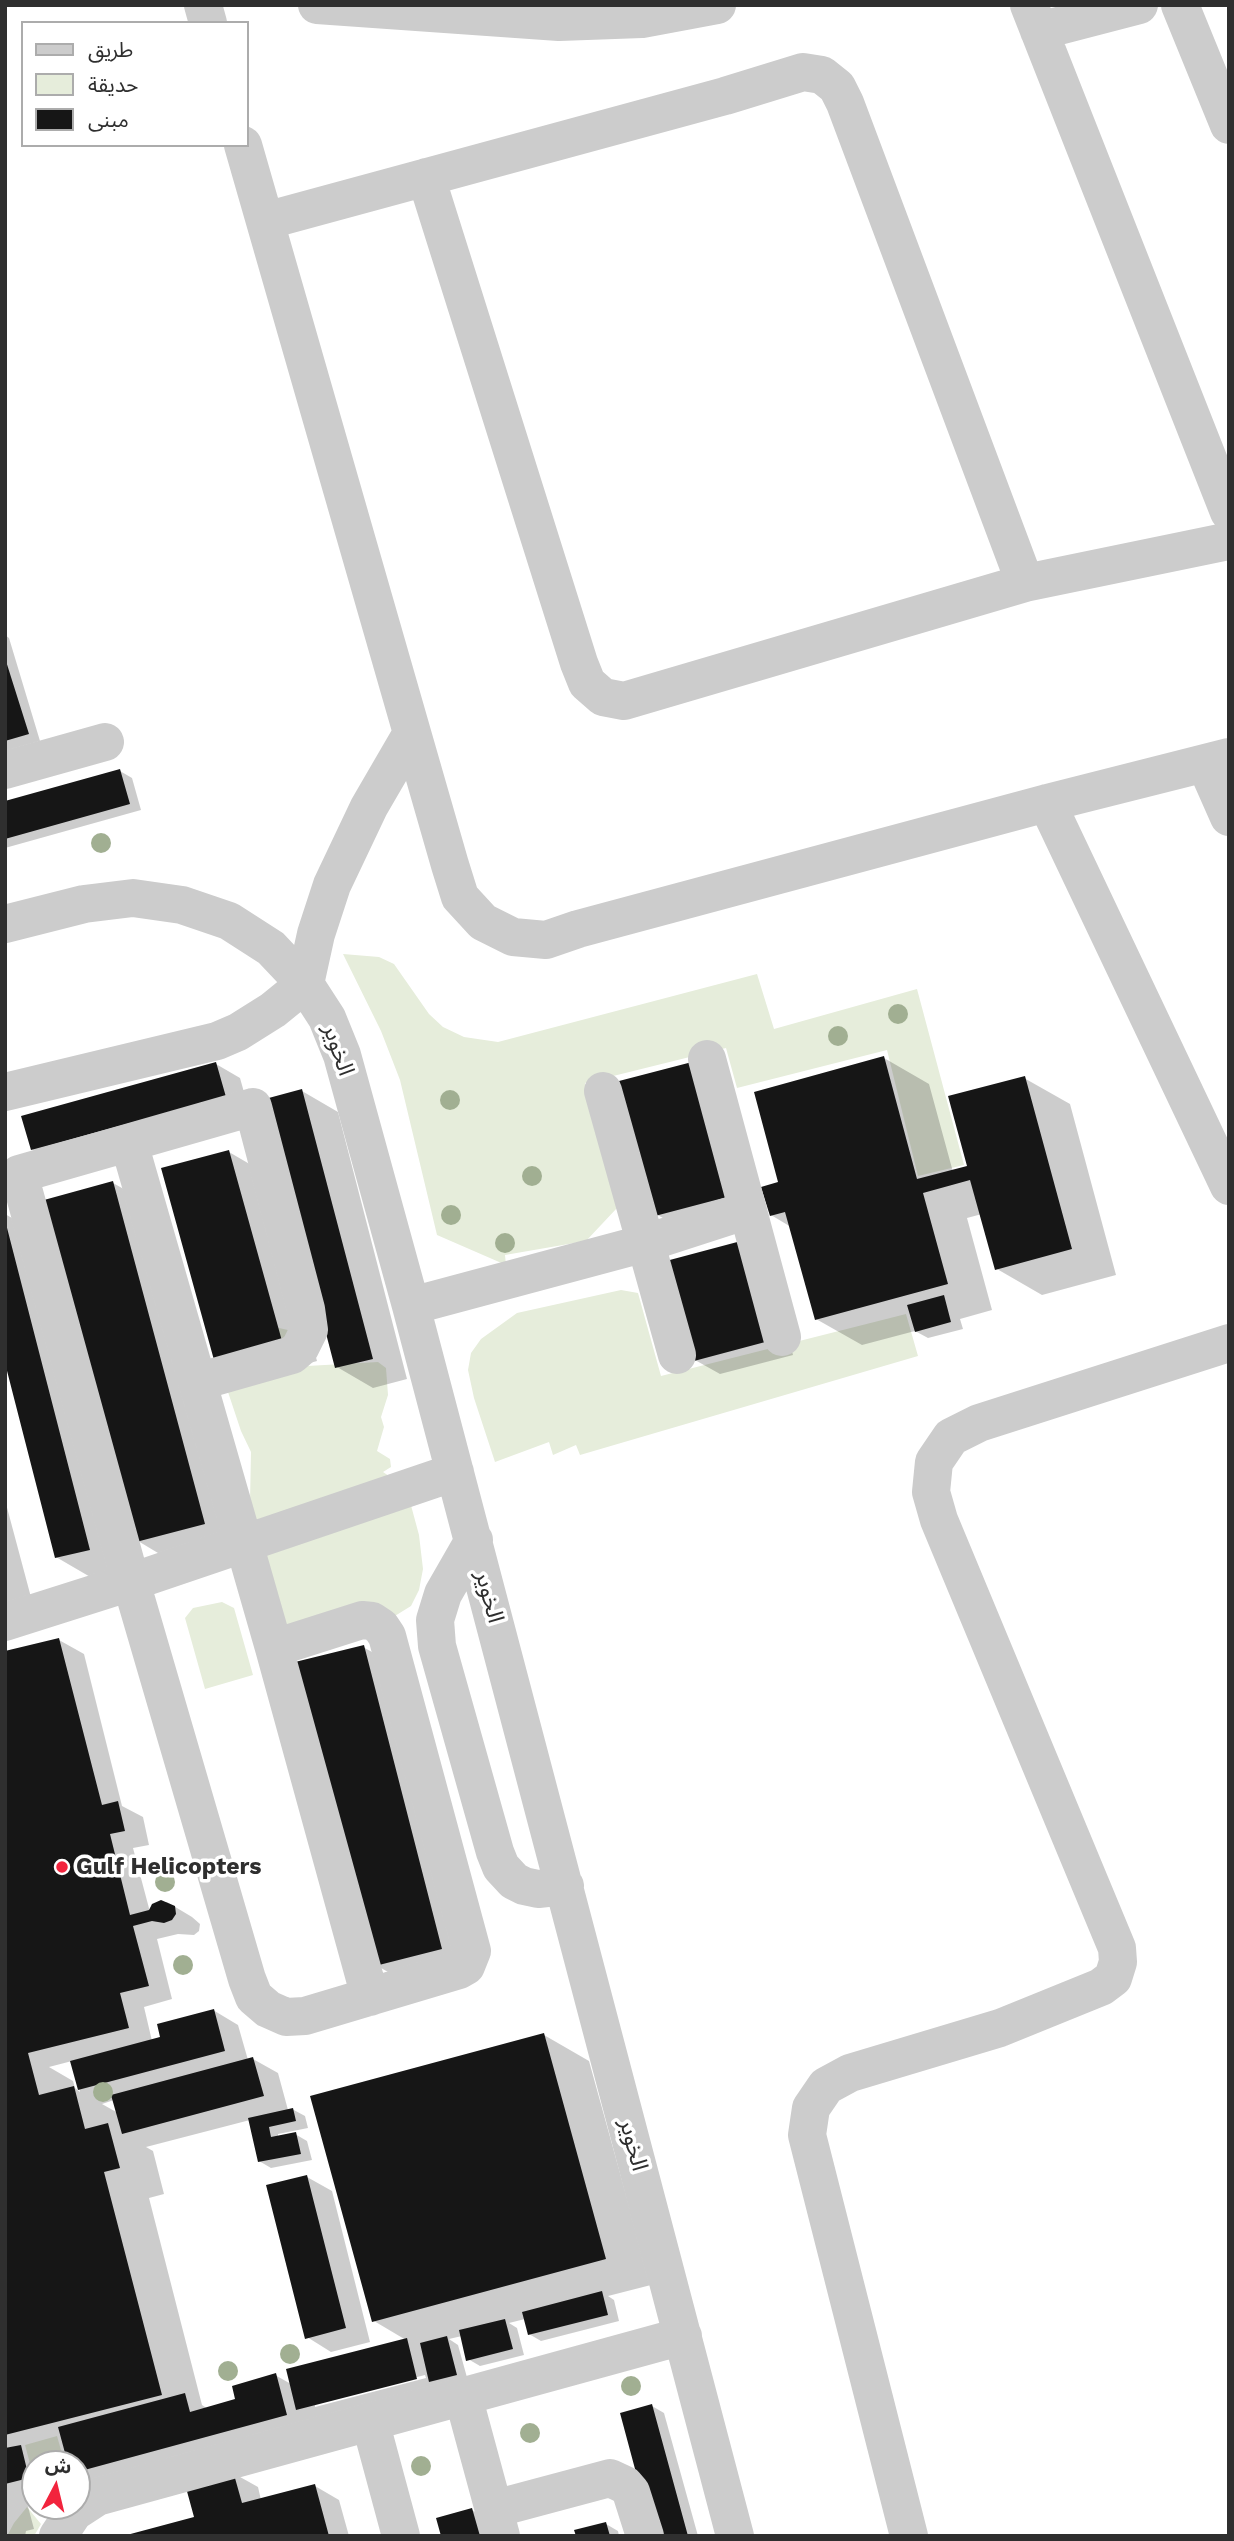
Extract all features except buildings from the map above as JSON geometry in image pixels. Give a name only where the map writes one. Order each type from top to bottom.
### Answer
[{"type":"street","points":[[317,5],[559,22],[642,19],[717,5]]},
{"type":"street","points":[[1139,5],[1034,18],[1229,512]]},
{"type":"street","points":[[1180,5],[1229,125]]},
{"type":"street","points":[[265,221],[725,96],[803,72],[822,75],[837,87],[1025,583]]},
{"type":"street","points":[[244,147],[460,897],[483,922],[513,937],[546,940],[592,925],[1047,803],[1217,761],[1229,817]]},
{"type":"street","points":[[426,177],[579,663],[587,683],[603,697],[624,701],[1025,583],[1229,541]]},
{"type":"street","points":[[5,1092],[217,1041],[238,1032],[272,1010],[305,984],[316,934],[332,885],[369,807],[412,733]]},
{"type":"street","points":[[5,770],[105,742]]},
{"type":"street","points":[[1047,803],[1229,1185]]},
{"type":"street","name":"الخوير","points":[[5,924],[84,904],[133,898],[182,905],[229,921],[271,948],[305,984],[327,1017],[342,1055],[474,1540],[735,2536]]},
{"type":"street","points":[[707,1059],[782,1337]]},
{"type":"street","points":[[603,1091],[677,1355]]},
{"type":"street","points":[[197,1382],[292,1355],[300,1348],[309,1330],[306,1309],[253,1107],[19,1174],[131,1582],[254,1997],[268,2009],[286,2017],[305,2016],[466,1966],[472,1951],[387,1636],[381,1627],[372,1621],[362,1620],[274,1648]]},
{"type":"street","points":[[129,1143],[274,1648],[370,1997]]},
{"type":"street","points":[[411,1306],[646,1243],[748,1210]]},
{"type":"street","points":[[909,2536],[807,2135],[811,2108],[826,2086],[850,2073],[1000,2028],[1101,1987],[1113,1978],[1118,1962],[1117,1948],[939,1520],[930,1492],[934,1462],[951,1437],[979,1423],[1229,1343]]},
{"type":"street","points":[[5,1622],[455,1472]]},
{"type":"street","points":[[474,1540],[443,1594],[435,1620],[437,1646],[501,1867],[514,1881],[524,1886],[538,1889],[565,1886]]},
{"type":"street","points":[[58,2536],[74,2512],[97,2497],[683,2336]]},
{"type":"street","points":[[463,2396],[498,2522],[610,2479],[625,2485],[631,2491],[645,2536]]},
{"type":"street","points":[[370,2421],[401,2536]]},
{"type":"green space","points":[[343,954],[379,957],[394,964],[429,1014],[443,1027],[464,1037],[498,1042],[757,974],[774,1029],[917,989],[964,1165],[918,1176],[887,1050],[737,1088],[726,1048],[585,1083],[617,1208],[586,1241],[505,1255],[506,1265],[437,1235],[400,1080],[381,1031]]},
{"type":"green space","points":[[621,1290],[638,1293],[661,1376],[906,1314],[918,1356],[580,1455],[576,1445],[553,1455],[549,1442],[495,1462],[474,1398],[468,1370],[471,1353],[481,1339],[517,1313]]},
{"type":"green space","points":[[279,1328],[288,1330],[307,1366],[378,1362],[386,1368],[388,1395],[381,1417],[384,1427],[377,1451],[390,1459],[391,1467],[383,1472],[392,1478],[409,1498],[419,1535],[423,1569],[419,1590],[411,1606],[390,1619],[279,1632],[250,1502],[251,1452],[228,1392],[263,1332]]},
{"type":"green space","points":[[222,1602],[234,1608],[253,1675],[205,1689],[185,1618],[193,1608]]},
{"type":"green space","points":[[57,2436],[61,2450],[26,2450],[25,2445]]},
{"type":"green space","points":[[21,2514],[21,2520],[38,2520],[41,2524],[34,2536],[7,2536]]},
{"type":"place","name":"Gulf Helicopters","points":[[62,1867]]}]
